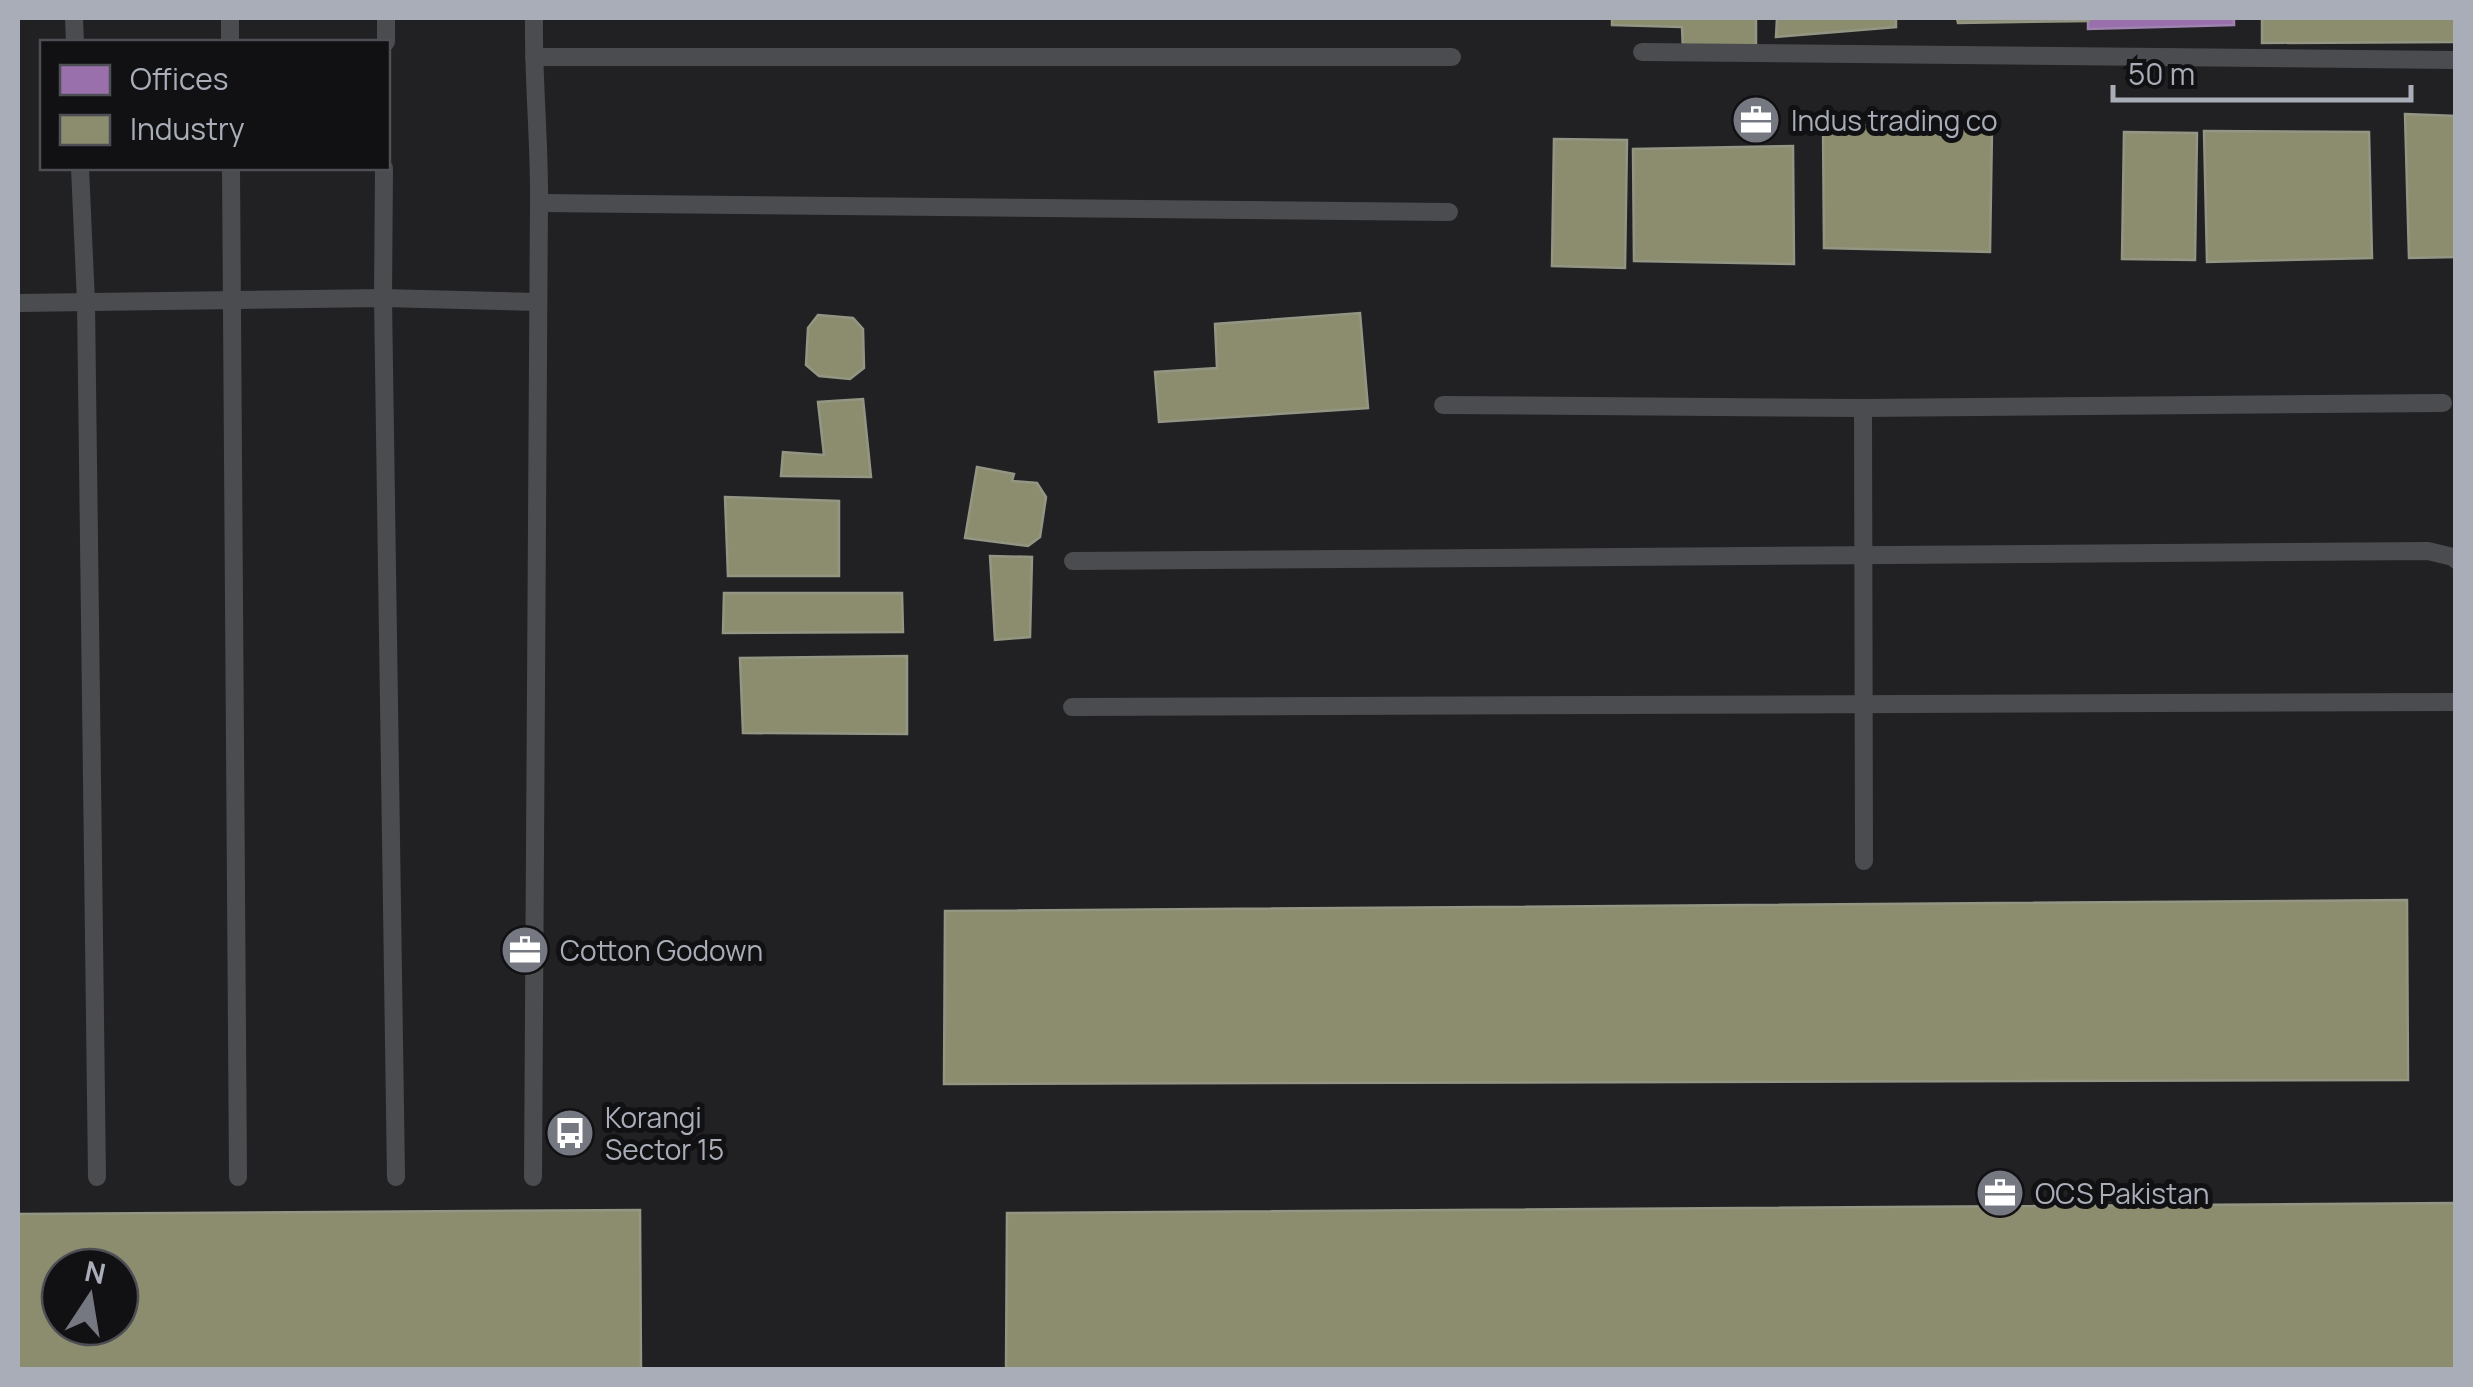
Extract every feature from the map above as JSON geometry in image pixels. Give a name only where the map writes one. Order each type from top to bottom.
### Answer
[{"type":"lane","points":[[533,1177],[539,203],[534,18]]},
{"type":"lane","points":[[1642,52],[2456,60]]},
{"type":"lane","points":[[534,57],[1452,57]]},
{"type":"lane","points":[[80,170],[86,302],[97,1177]]},
{"type":"lane","points":[[231,170],[238,1177]]},
{"type":"lane","points":[[384,170],[382,298],[396,1177]]},
{"type":"lane","points":[[539,203],[1448,212]]},
{"type":"lane","points":[[18,304],[382,298],[536,302]]},
{"type":"lane","points":[[1443,406],[1864,408],[2443,403]]},
{"type":"lane","points":[[1864,408],[1864,862]]},
{"type":"lane","points":[[1073,561],[2428,551],[2456,560]]},
{"type":"lane","points":[[1072,707],[2456,702]]},
{"type":"shaded area","points":[[18,18],[2455,18],[2455,1369],[18,1369]]},
{"type":"building: Offices","points":[[2088,18],[2234,18],[2234,25],[2088,29]]},
{"type":"building: Industry","points":[[1612,18],[1756,18],[1756,49],[1683,50],[1682,27],[1612,25]]},
{"type":"building: Industry","points":[[1777,18],[1896,18],[1896,27],[1776,37]]},
{"type":"building: Industry","points":[[1957,18],[2089,18],[2089,21],[1958,23]]},
{"type":"building: Industry","points":[[2262,18],[2456,18],[2456,42],[2262,43]]},
{"type":"building: Industry","points":[[2405,114],[2456,116],[2456,257],[2409,258]]},
{"type":"building: Industry","points":[[1823,124],[1992,129],[1990,252],[1824,248]]},
{"type":"building: Industry","points":[[2204,131],[2369,132],[2372,258],[2207,262]]},
{"type":"building: Industry","points":[[2124,132],[2197,133],[2195,260],[2122,259]]},
{"type":"building: Industry","points":[[1554,139],[1627,140],[1625,268],[1552,266]]},
{"type":"building: Industry","points":[[1793,146],[1794,264],[1634,261],[1633,149]]},
{"type":"building: Industry","points":[[1360,313],[1368,408],[1159,422],[1155,372],[1217,368],[1215,324]]},
{"type":"building: Industry","points":[[818,315],[853,318],[863,329],[864,368],[850,379],[819,376],[806,365],[808,328]]},
{"type":"building: Industry","points":[[863,399],[871,477],[781,476],[783,452],[824,455],[818,402]]},
{"type":"building: Industry","points":[[977,467],[1014,474],[1012,481],[1037,483],[1046,497],[1040,537],[1028,546],[965,538]]},
{"type":"building: Industry","points":[[725,497],[839,501],[839,576],[728,576]]},
{"type":"building: Industry","points":[[990,556],[1032,557],[1030,637],[995,640]]},
{"type":"building: Industry","points":[[724,593],[902,593],[903,632],[723,633]]},
{"type":"building: Industry","points":[[907,656],[907,734],[743,733],[740,658]]},
{"type":"building: Industry","points":[[2407,900],[2408,1080],[944,1084],[945,911]]},
{"type":"building: Industry","points":[[2456,1203],[2456,1370],[1006,1370],[1007,1213]]},
{"type":"building: Industry","points":[[640,1210],[641,1370],[18,1370],[18,1214]]},
{"type":"place","name":"Indus trading co","points":[[1756,120]]},
{"type":"place","name":"Cotton Godown","points":[[525,950]]},
{"type":"place","name":"Korangi Sector 15","points":[[570,1133]]},
{"type":"place","name":"OCS Pakistan","points":[[2000,1193]]}]
